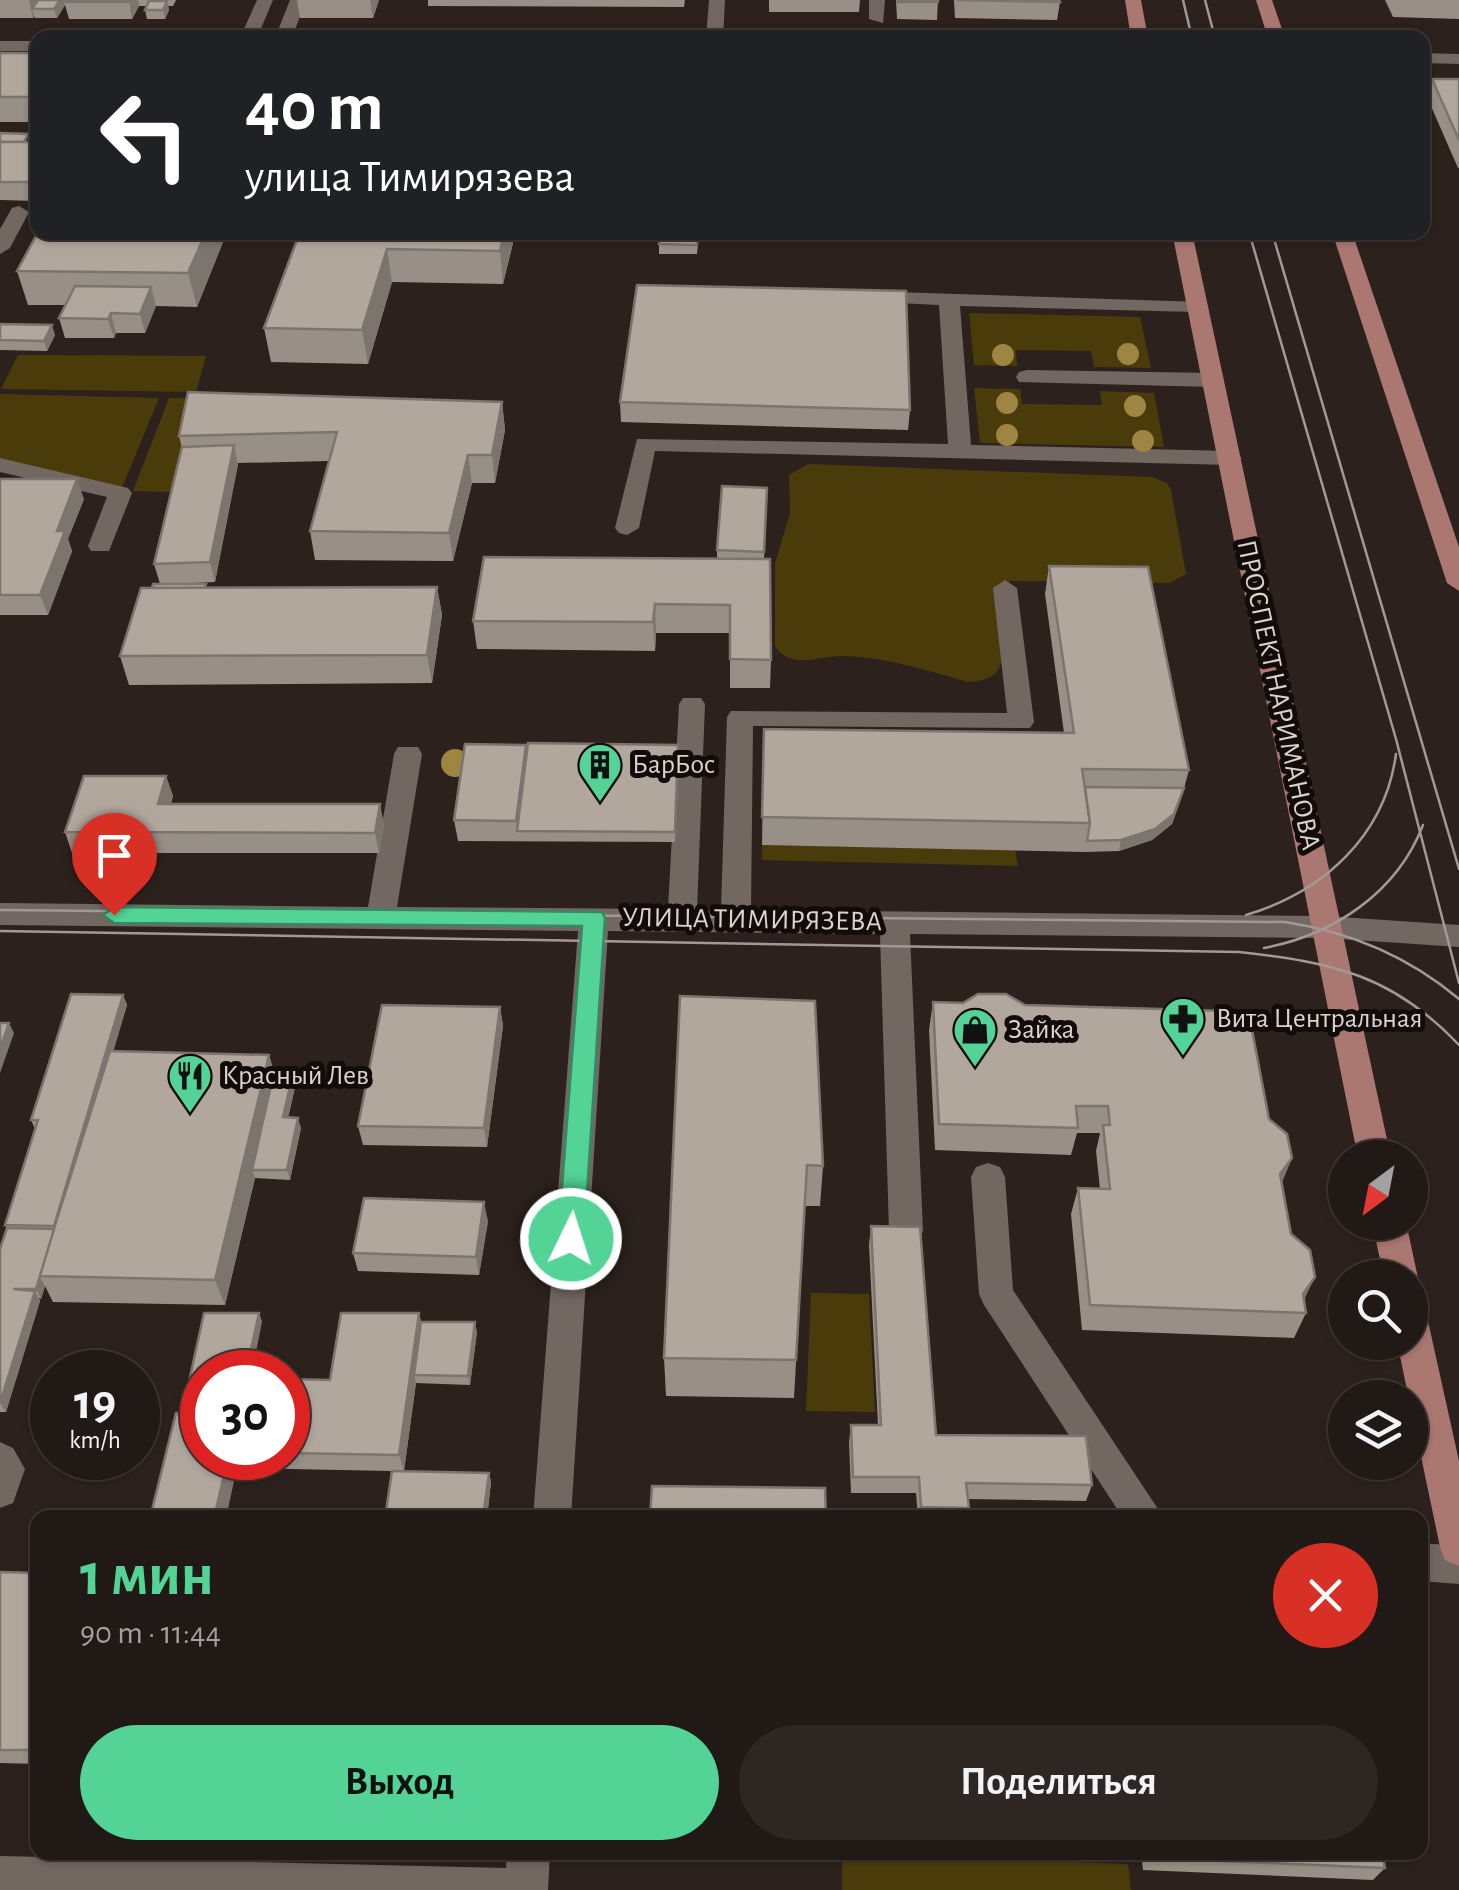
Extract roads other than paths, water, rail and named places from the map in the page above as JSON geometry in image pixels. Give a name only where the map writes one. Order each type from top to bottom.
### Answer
[{"type":"main road","points":[[1132,0],[1138,30]]},
{"type":"main road","points":[[1264,0],[1274,30]]},
{"type":"main road","name":"ПРОСПЕКТ НАРИМАНОВА","points":[[1184,240],[1370,1140]]},
{"type":"main road","points":[[1345,240],[1459,584]]},
{"type":"main road","points":[[1418,1360],[1459,1547]]},
{"type":"street","points":[[251,30],[264,0]]},
{"type":"street","points":[[286,30],[298,0]]},
{"type":"street","points":[[715,30],[717,0]]},
{"type":"street","points":[[876,0],[877,19]]},
{"type":"street","points":[[0,46],[30,46]]},
{"type":"street","points":[[1430,58],[1459,58]]},
{"type":"street","points":[[0,248],[19,212]]},
{"type":"street","points":[[838,296],[1196,306]]},
{"type":"street","points":[[949,300],[960,452]]},
{"type":"street","points":[[1028,377],[1212,380]]},
{"type":"street","points":[[627,528],[645,444],[1230,458]]},
{"type":"street","points":[[0,466],[120,493],[100,546]]},
{"type":"street","points":[[736,919],[740,717],[1021,722],[1005,588]]},
{"type":"street","points":[[682,918],[692,704]]},
{"type":"street","points":[[381,916],[408,754]]},
{"type":"street","name":"УЛИЦА ТИМИРЯЗЕВА","points":[[0,914],[1325,927],[1459,936]]},
{"type":"street","points":[[553,1510],[594,918]]},
{"type":"street","points":[[895,922],[906,1230]]},
{"type":"street","points":[[988,1177],[996,1294],[1140,1510]]},
{"type":"street","points":[[0,1460],[6,1469],[0,1490]]},
{"type":"street","points":[[1428,1562],[1459,1564]]},
{"type":"street","points":[[0,1878],[526,1890],[528,1860]]},
{"type":"tram line","points":[[1183,0],[1190,30]]},
{"type":"tram line","points":[[1205,0],[1213,30]]},
{"type":"tram line","points":[[1251,240],[1420,832]]},
{"type":"tram line","points":[[1274,240],[1459,869]]},
{"type":"tram line","points":[[1246,915],[1300,892],[1346,857],[1379,811],[1396,754]]},
{"type":"tram line","points":[[1420,832],[1423,825]]},
{"type":"tram line","points":[[1322,929],[1360,907],[1379,890],[1397,871],[1420,832]]},
{"type":"tram line","points":[[1420,832],[1459,983]]},
{"type":"tram line","points":[[0,910],[1285,922],[1322,929]]},
{"type":"tram line","points":[[1264,948],[1322,929]]},
{"type":"tram line","points":[[1322,929],[1399,958],[1459,999]]},
{"type":"tram line","points":[[0,931],[1239,952],[1303,961],[1359,976],[1410,1002],[1459,1045]]},
{"type":"place","name":"БарБос","points":[[600,803]]},
{"type":"place","name":"Вита Центральная","points":[[1183,1057]]},
{"type":"place","name":"Зайка","points":[[975,1068]]},
{"type":"place","name":"Красный Лев","points":[[190,1114]]}]
